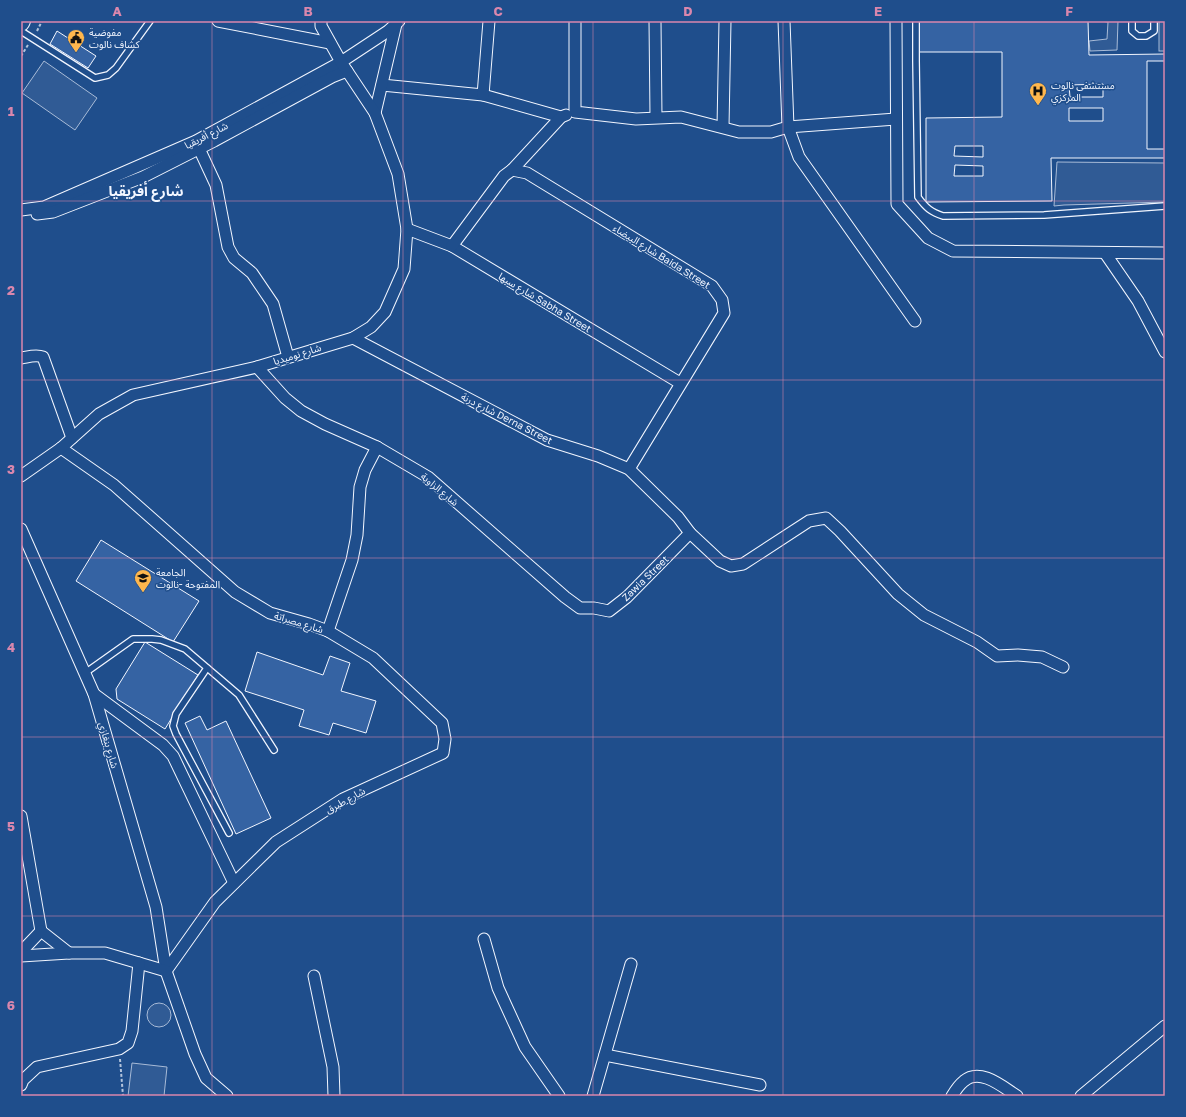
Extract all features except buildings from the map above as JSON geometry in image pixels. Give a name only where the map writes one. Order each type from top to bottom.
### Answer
[{"type":"street","points":[[218,21],[330,43]]},
{"type":"street","points":[[321,21],[321,26],[344,67],[397,23]]},
{"type":"street","points":[[484,95],[489,21]]},
{"type":"street","points":[[575,21],[575,112]]},
{"type":"street","points":[[655,21],[656,117]]},
{"type":"street","points":[[722,127],[725,21]]},
{"type":"street","points":[[784,21],[788,127],[799,157],[915,321]]},
{"type":"street","points":[[896,21],[897,204],[928,238],[953,251],[1165,253]]},
{"type":"street","points":[[375,113],[397,23]]},
{"type":"street","name":"شارع نوميديا","points":[[21,476],[61,448],[99,414],[133,394],[257,366],[353,338],[371,327],[385,312],[404,269],[407,229],[398,174],[375,113],[344,67]]},
{"type":"street","name":"شارع أفريقيا","points":[[21,216],[53,212],[143,177],[198,145],[344,67]]},
{"type":"street","points":[[382,85],[484,95],[561,117]]},
{"type":"street","points":[[452,246],[504,176],[512,170],[561,117],[575,112],[636,119],[681,117],[739,132],[771,132],[788,127],[896,119]]},
{"type":"street","points":[[198,145],[216,185],[228,247],[234,258],[252,273],[273,304],[288,357]]},
{"type":"street","name":"شارع أفريقيا","points":[[21,210],[44,207],[198,145]]},
{"type":"street","name":"شارع البيضاء Baida Street","points":[[512,170],[527,173],[712,286],[722,300],[724,313],[629,469]]},
{"type":"street","name":"شارع سبها Sabha Street","points":[[407,229],[452,246],[680,383]]},
{"type":"street","points":[[1105,253],[1138,301],[1165,352]]},
{"type":"street","name":"شارع درنة Derna Street","points":[[353,338],[547,440],[598,456],[629,469],[678,517],[690,533],[720,561],[731,566],[743,564],[809,520],[826,518],[840,531],[898,594],[924,615],[977,642],[997,656],[1018,655],[1042,657],[1063,667]]},
{"type":"street","points":[[21,358],[34,356],[43,357],[72,438]]},
{"type":"street","name":"شارع الزاوية","points":[[257,366],[285,398],[301,411],[325,424],[377,447],[428,477],[565,597],[580,608],[594,608]]},
{"type":"street","points":[[328,631],[352,560],[358,535],[360,487],[365,470],[377,447]]},
{"type":"street","name":"شارع مصراتة","points":[[61,448],[114,485],[235,592],[270,613],[328,631],[373,658],[442,723]]},
{"type":"street","name":"شارع بنغازي","points":[[21,529],[94,694],[156,907],[166,971],[195,1054],[206,1078],[227,1096]]},
{"type":"street","name":"Zawia Street","points":[[594,608],[609,611],[626,597],[690,533]]},
{"type":"street","points":[[21,956],[69,953],[105,953],[166,971],[215,902],[234,883],[173,756],[163,745],[94,694]]},
{"type":"street","name":"شارع طبرق","points":[[234,883],[276,842],[343,799],[443,753],[445,738],[442,723]]},
{"type":"street","points":[[21,818],[41,930],[69,953]]},
{"type":"street","points":[[21,952],[41,930]]},
{"type":"street","points":[[484,939],[498,988],[525,1047],[559,1096]]},
{"type":"street","points":[[21,1084],[23,1080],[37,1067],[119,1049],[128,1043],[132,1030],[138,963]]},
{"type":"street","points":[[593,1096],[631,964]]},
{"type":"street","points":[[314,976],[333,1067],[334,1096]]},
{"type":"street","points":[[1081,1096],[1165,1026]]},
{"type":"street","points":[[605,1055],[760,1085]]},
{"type":"street","points":[[952,1096],[964,1080],[976,1076],[989,1078],[1017,1096]]},
{"type":"lane","points":[[21,32],[95,78],[108,75],[116,68],[150,21]]},
{"type":"lane","points":[[916,21],[918,197],[924,205],[933,212],[943,216],[1044,215],[1165,206]]},
{"type":"lane","points":[[1132,21],[1132,31],[1138,36],[1146,36],[1154,31],[1154,21]]},
{"type":"lane","points":[[85,673],[133,639],[161,640],[185,649],[239,695],[274,750]]},
{"type":"lane","points":[[207,668],[176,714],[173,726],[229,833]]},
{"type":"path","points":[[119,1049],[123,1096]]},
{"type":"shaded area","points":[[1100,21],[1118,21],[1117,50],[1090,51],[1089,41],[1107,39],[1108,22]]},
{"type":"shaded area","points":[[1159,21],[1165,21],[1165,51],[1159,51]]},
{"type":"shaded area","points":[[44,61],[97,98],[75,130],[22,93]]},
{"type":"shaded area","points":[[1057,162],[1165,163],[1165,202],[1054,206]]},
{"type":"shaded area","points":[[159,1003],[168,1006],[171,1015],[168,1024],[159,1027],[150,1024],[147,1015],[150,1006]]},
{"type":"shaded area","points":[[132,1063],[167,1067],[164,1096],[128,1096]]},
{"type":"place","name":"مفوضية كشاف نالوت","points":[[76,53]]},
{"type":"place","name":"مستشفى نالوت المركزي","points":[[1038,106]]},
{"type":"place","name":"الجامعة المفتوحة -نالوت","points":[[143,593]]},
{"type":"district","name":"شارع أفريقيا","points":[[146,190]]}]
